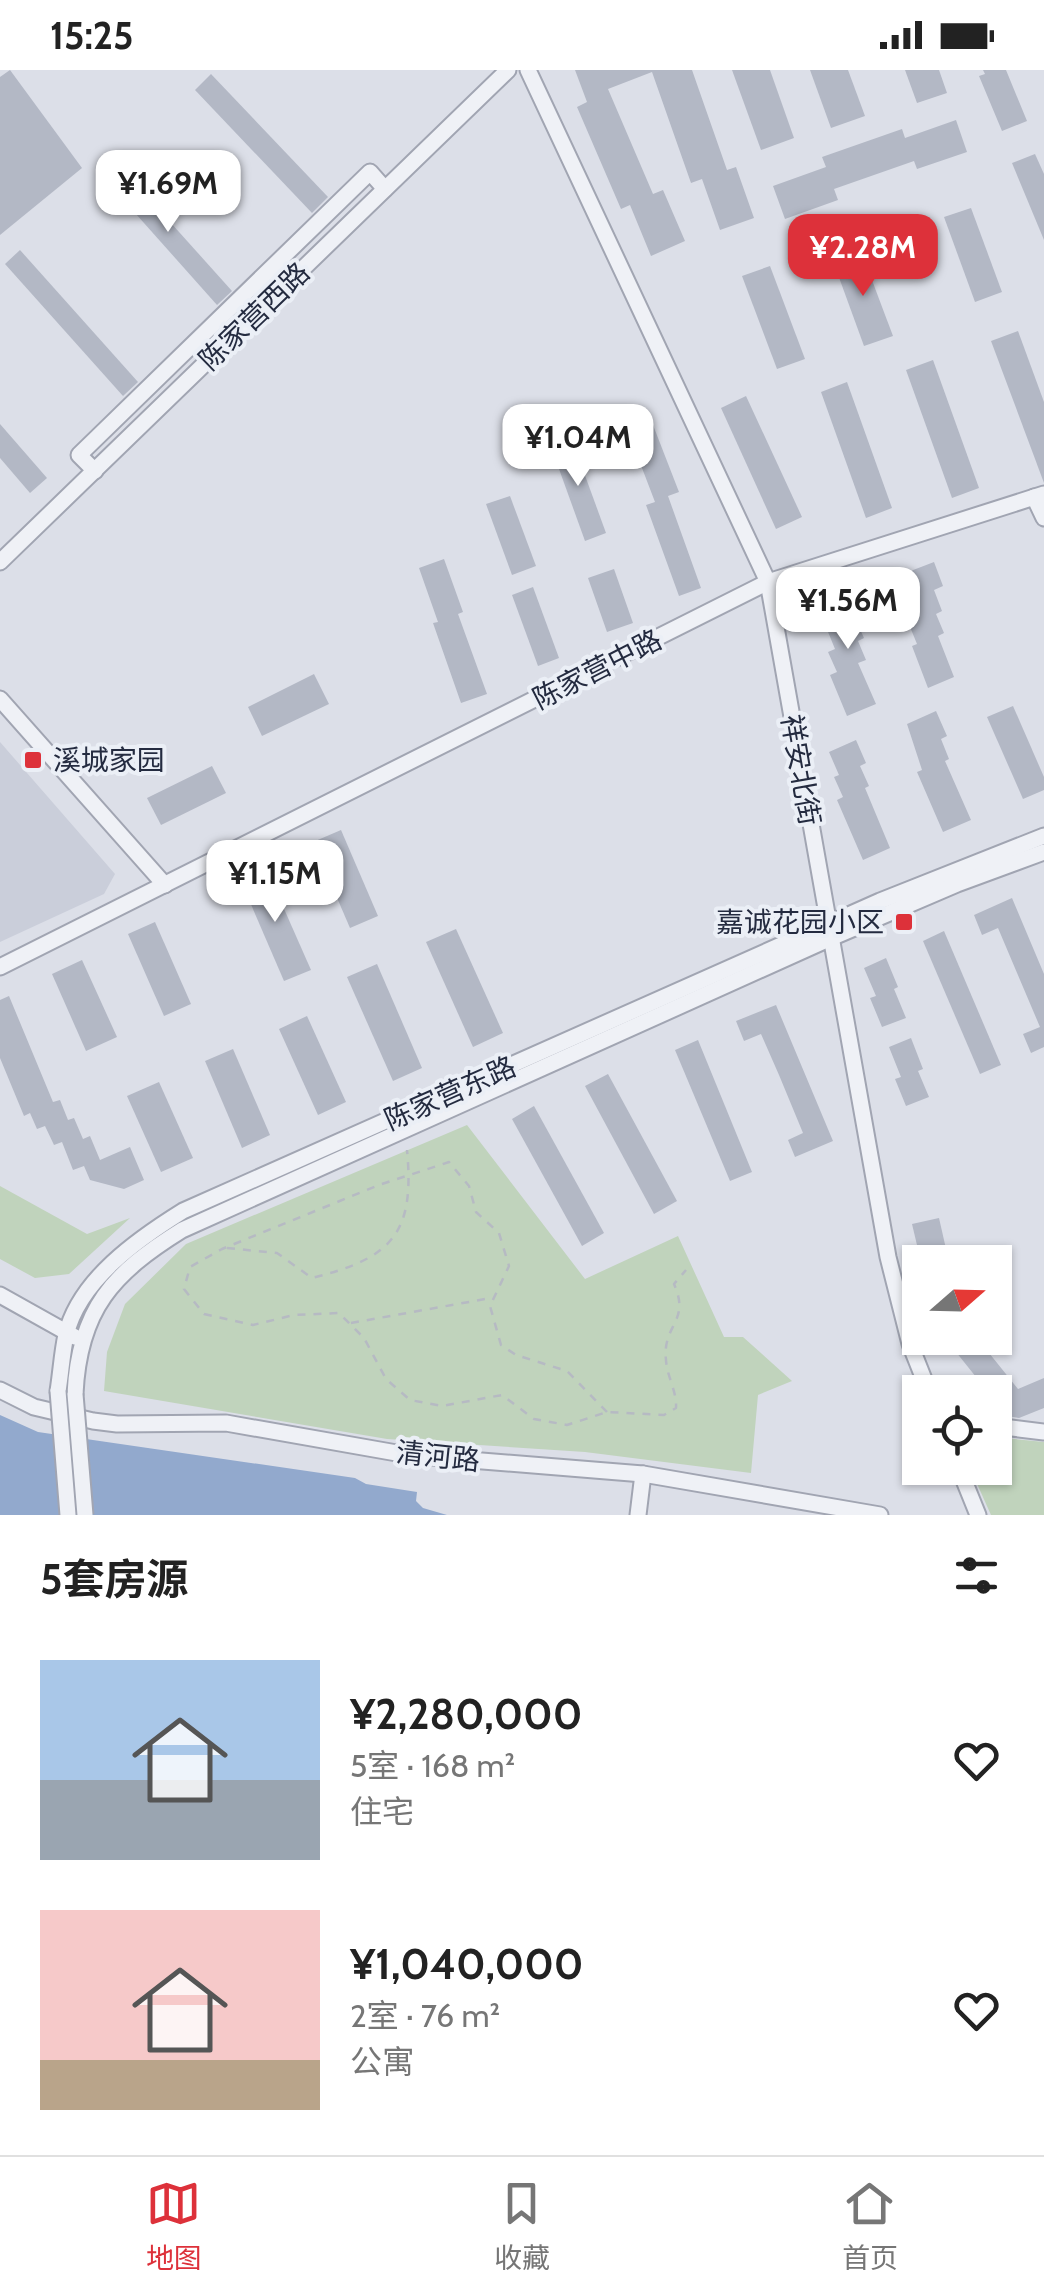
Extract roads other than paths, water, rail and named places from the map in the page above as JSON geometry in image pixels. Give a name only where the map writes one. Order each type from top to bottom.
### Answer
[{"type":"street","name":"陈家营西路","points":[[0,562],[508,70]]},
{"type":"street","name":"祥安北街","points":[[528,70],[768,582],[888,1257],[910,1344],[922,1375]]},
{"type":"street","points":[[95,470],[79,455],[342,199],[370,172],[386,189]]},
{"type":"street","points":[[1039,495],[1044,518]]},
{"type":"street","name":"陈家营中路","points":[[0,967],[768,582],[1039,495]]},
{"type":"street","points":[[0,699],[165,885]]},
{"type":"street","name":"陈家营东路","points":[[68,1515],[66,1332],[91,1286],[122,1252],[183,1211],[1044,836]]},
{"type":"street","name":"陈家营东路","points":[[85,1515],[66,1392],[83,1341],[110,1286],[148,1252],[182,1230],[830,931],[1044,852]]},
{"type":"street","points":[[0,1295],[83,1341]]},
{"type":"street","name":"清河路","points":[[0,1390],[34,1406],[93,1421],[226,1423],[408,1455],[644,1474],[880,1515]]},
{"type":"street","points":[[1012,1428],[1044,1432]]},
{"type":"street","points":[[639,1507],[644,1474]]},
{"type":"street","points":[[966,1485],[978,1515]]},
{"type":"water","points":[[0,1415],[38,1432],[355,1478],[366,1484],[417,1492],[416,1501],[423,1508],[447,1515],[0,1515]]},
{"type":"place","name":"溪城家园","points":[[33,760]]},
{"type":"place","name":"嘉诚花园小区","points":[[904,922]]}]
